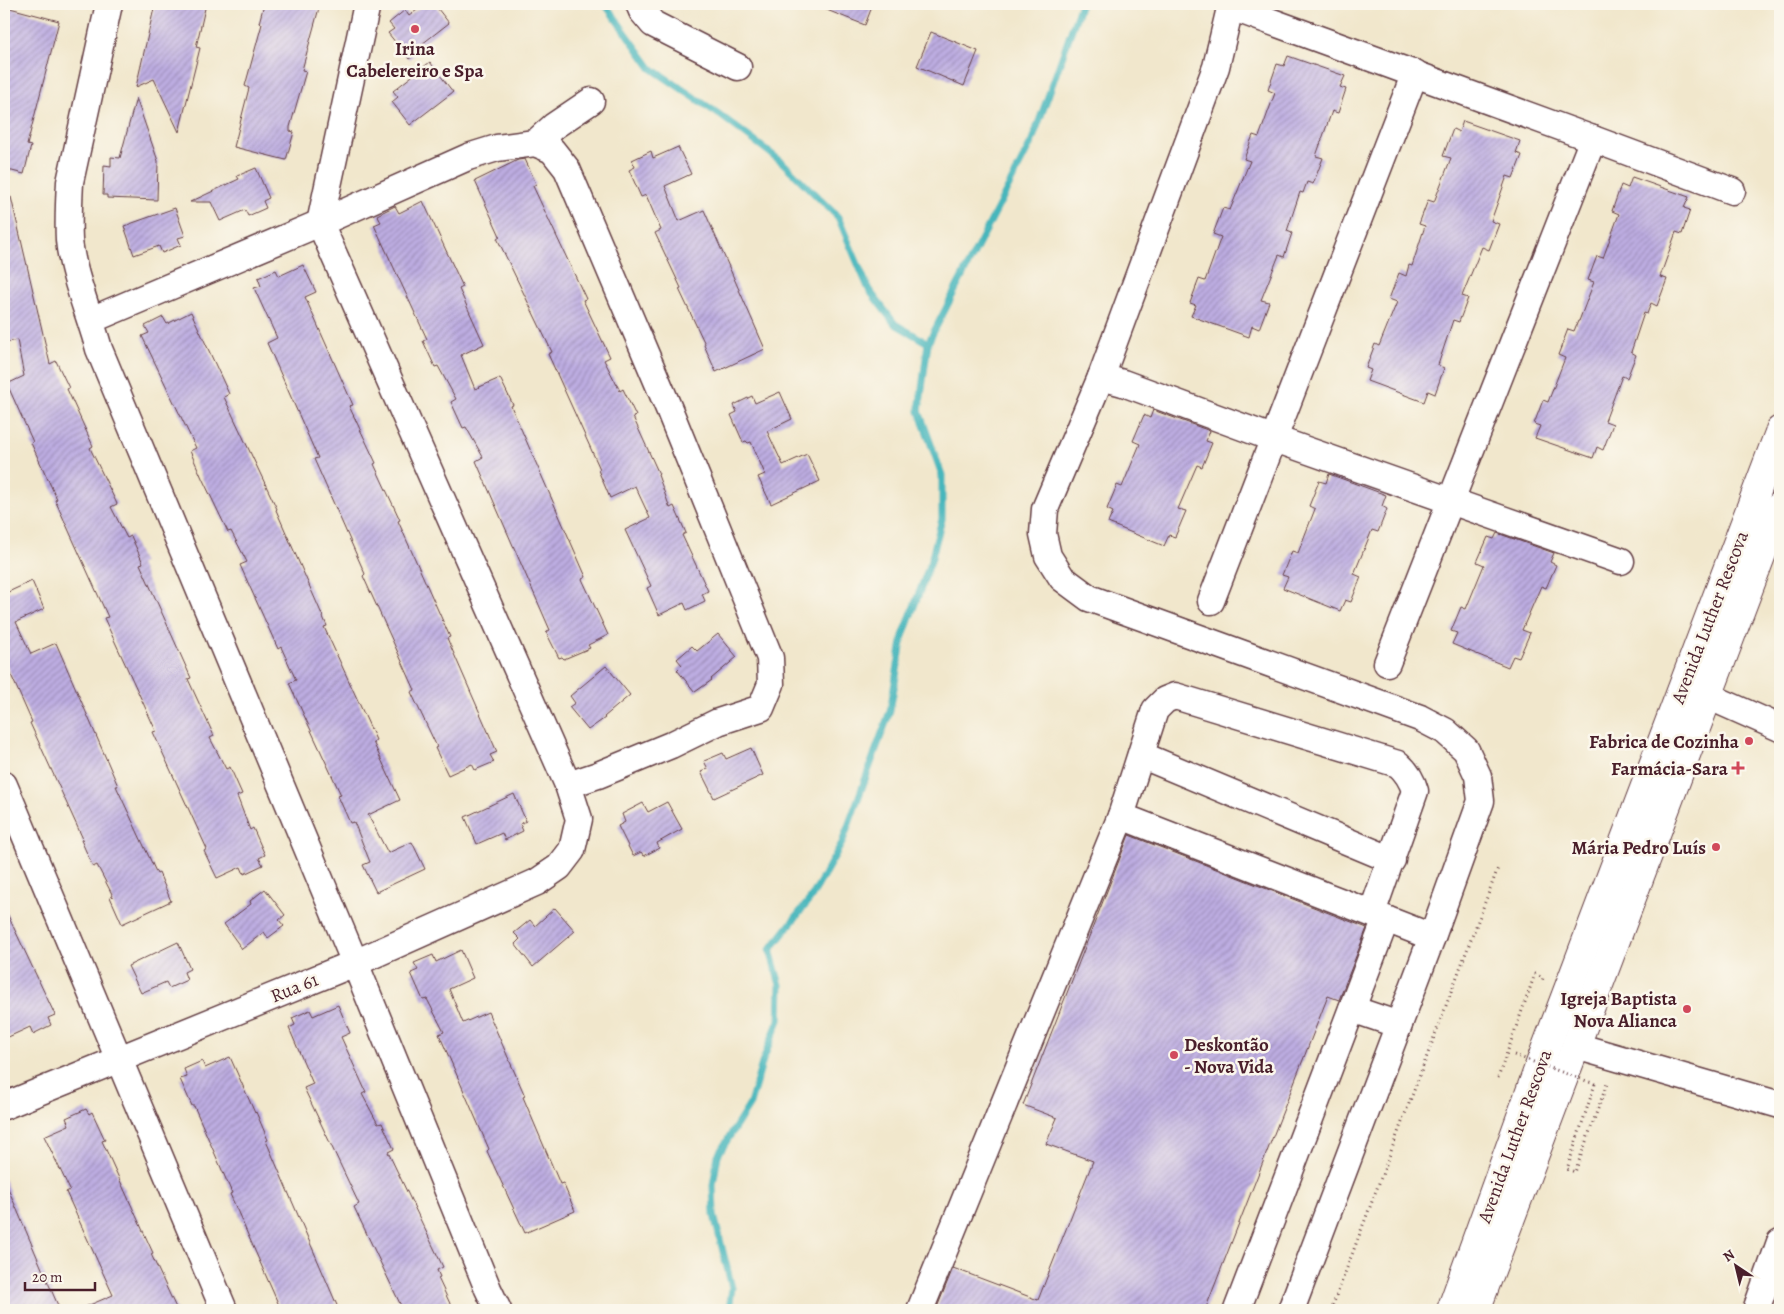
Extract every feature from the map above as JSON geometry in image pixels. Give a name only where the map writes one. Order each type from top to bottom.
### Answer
[{"type":"main road","name":"Avenida Luther Rescova","points":[[1452,1310],[1545,1050],[1780,430]]},
{"type":"main road","name":"Avenida Luther Rescova","points":[[1476,1310],[1780,506]]},
{"type":"street","points":[[108,4],[70,182],[68,209],[70,242],[78,277],[103,358],[498,1310]]},
{"type":"street","points":[[91,320],[320,223],[468,157],[497,148],[535,143],[552,150],[568,169],[669,409],[770,658],[771,684],[761,708],[718,722],[672,745],[568,785],[320,223],[367,4]]},
{"type":"street","points":[[638,4],[653,24],[738,67]]},
{"type":"street","points":[[1291,1310],[1432,937],[1481,801],[1478,776],[1466,750],[1445,731],[1420,718],[1090,598],[1062,578],[1048,556],[1043,534],[1046,509],[1101,377],[1216,67],[1231,5],[1732,191]]},
{"type":"street","points":[[1211,601],[1415,73]]},
{"type":"street","points":[[535,143],[554,126],[591,101]]},
{"type":"street","points":[[1387,663],[1593,138]]},
{"type":"street","points":[[1101,377],[1123,383],[1275,439],[1621,560]]},
{"type":"street","points":[[920,1310],[1120,816],[1155,710],[1165,700],[1175,696],[1398,764],[1412,781],[1415,791],[1392,860],[1379,916],[1352,1009],[1237,1310]]},
{"type":"street","points":[[1708,696],[1780,728]]},
{"type":"street","points":[[1141,755],[1392,860]]},
{"type":"street","points":[[4,785],[224,1310]]},
{"type":"street","name":"Rua 61","points":[[4,1106],[355,963],[537,882],[559,867],[572,850],[579,819],[568,785]]},
{"type":"street","points":[[1120,816],[1432,937]]},
{"type":"street","points":[[1352,1009],[1399,1025]]},
{"type":"street","points":[[1576,1046],[1780,1104]]},
{"type":"street","points":[[1756,1310],[1780,1242]]},
{"type":"path","points":[[1331,1310],[1498,868]]},
{"type":"path","points":[[1498,1078],[1535,974],[1543,978],[1540,986]]},
{"type":"path","points":[[1514,1055],[1595,1084],[1567,1169],[1575,1172],[1616,1058]]},
{"type":"building","points":[[155,4],[206,4],[196,47],[200,48],[179,132],[154,79],[136,87]]},
{"type":"building","points":[[264,4],[316,4],[316,7],[319,8],[302,70],[306,71],[290,127],[290,131],[294,132],[286,160],[234,147],[249,88],[245,86],[262,24],[259,23]]},
{"type":"building","points":[[425,4],[434,4],[449,23],[422,44],[424,47],[409,59],[388,33],[394,29],[389,23],[405,10],[409,16]]},
{"type":"building","points":[[815,4],[873,4],[865,25]]},
{"type":"building","points":[[6,7],[59,21],[27,145],[31,146],[24,174],[4,169],[4,17]]},
{"type":"building","points":[[931,32],[978,51],[964,86],[917,66]]},
{"type":"building","points":[[1288,56],[1345,76],[1340,87],[1346,89],[1338,113],[1332,111],[1316,156],[1323,158],[1313,184],[1307,182],[1303,193],[1300,192],[1287,231],[1292,233],[1284,257],[1279,255],[1261,300],[1269,302],[1259,329],[1252,326],[1249,337],[1191,316],[1196,305],[1190,303],[1199,279],[1205,281],[1221,237],[1213,234],[1223,208],[1230,210],[1250,161],[1244,159],[1253,135],[1259,137],[1275,93],[1268,90],[1277,64],[1284,66]]},
{"type":"building","points":[[430,62],[453,92],[410,125],[392,102],[398,97],[393,91]]},
{"type":"building","points":[[136,98],[158,161],[157,200],[107,198],[107,195],[103,195],[104,165],[111,166],[111,157],[120,158]]},
{"type":"building","points":[[1463,121],[1520,141],[1516,153],[1522,155],[1513,178],[1507,176],[1491,221],[1499,224],[1489,250],[1482,247],[1462,296],[1468,298],[1459,322],[1453,320],[1438,365],[1444,368],[1435,394],[1428,391],[1424,402],[1367,381],[1371,370],[1366,368],[1375,344],[1379,346],[1397,302],[1389,299],[1399,273],[1406,276],[1409,265],[1412,266],[1425,226],[1419,224],[1428,200],[1434,202],[1451,158],[1443,156],[1453,129],[1459,132]]},
{"type":"building","points":[[678,147],[691,174],[665,186],[679,221],[704,210],[765,349],[716,372],[679,289],[681,288],[655,233],[661,230],[646,195],[641,197],[629,170],[635,167],[632,160],[651,151],[653,158]]},
{"type":"building","points":[[525,159],[536,184],[533,186],[586,299],[583,300],[610,357],[604,360],[620,391],[623,389],[636,416],[633,417],[659,474],[670,508],[674,506],[686,533],[682,535],[708,591],[702,594],[705,601],[687,610],[684,603],[659,615],[647,588],[651,586],[625,530],[650,518],[635,486],[610,498],[598,470],[600,469],[548,354],[552,352],[497,238],[500,236],[475,181],[518,160]]},
{"type":"building","points":[[256,168],[269,198],[263,201],[266,208],[248,216],[245,210],[220,221],[211,202],[190,202],[239,179],[237,176]]},
{"type":"building","points":[[1632,177],[1689,197],[1684,208],[1690,210],[1682,234],[1676,232],[1660,277],[1667,279],[1657,306],[1651,303],[1647,314],[1644,313],[1631,352],[1636,355],[1627,378],[1622,376],[1605,421],[1613,424],[1603,450],[1597,447],[1593,458],[1535,438],[1540,426],[1534,424],[1543,400],[1548,402],[1565,358],[1558,355],[1568,329],[1574,331],[1594,282],[1588,280],[1597,256],[1603,258],[1619,214],[1612,211],[1621,185],[1628,188]]},
{"type":"building","points":[[11,197],[50,364],[56,361],[69,388],[67,389],[93,446],[90,448],[117,504],[111,507],[127,538],[131,536],[143,563],[140,564],[191,678],[188,679],[214,736],[210,738],[226,769],[230,767],[242,794],[237,796],[250,830],[253,828],[265,855],[259,858],[263,865],[244,874],[241,867],[217,878],[204,851],[207,849],[153,732],[156,731],[104,618],[108,617],[55,500],[57,499],[31,443],[33,442],[7,384],[24,376],[17,340],[4,343],[4,198]]},
{"type":"building","points":[[423,201],[463,287],[459,289],[484,344],[461,355],[475,389],[500,378],[586,577],[582,579],[608,635],[588,645],[590,648],[564,659],[562,657],[559,658],[546,632],[550,630],[476,461],[483,457],[466,427],[463,428],[451,402],[456,399],[438,366],[435,367],[423,341],[427,339],[374,225],[381,222],[377,215],[395,206],[399,213]]},
{"type":"building","points":[[175,208],[185,236],[178,238],[181,245],[162,253],[159,246],[134,255],[124,226]]},
{"type":"building","points":[[303,265],[316,292],[305,297],[353,405],[349,406],[376,463],[374,464],[450,637],[447,638],[497,752],[490,755],[494,762],[475,770],[472,764],[448,775],[411,692],[415,690],[363,576],[365,574],[314,459],[318,458],[267,343],[277,338],[254,288],[261,286],[258,278],[276,270],[279,276]]},
{"type":"building","points":[[191,312],[229,394],[224,397],[277,509],[327,626],[324,627],[376,740],[373,742],[400,800],[368,815],[388,853],[412,842],[425,869],[376,892],[363,865],[370,862],[354,822],[350,823],[338,796],[341,795],[289,683],[296,680],[281,647],[278,649],[240,565],[247,562],[231,531],[228,532],[202,478],[190,451],[196,448],[142,336],[149,333],[145,326],[163,317],[167,324]]},
{"type":"building","points":[[780,392],[792,419],[767,431],[783,465],[807,454],[820,481],[771,504],[758,477],[765,474],[751,442],[743,442],[731,415],[737,412],[734,405],[752,396],[755,403]]},
{"type":"building","points":[[1153,410],[1210,431],[1206,441],[1212,443],[1202,467],[1197,465],[1178,509],[1186,511],[1175,537],[1169,535],[1164,546],[1108,523],[1113,512],[1107,509],[1117,485],[1122,487],[1140,444],[1133,441],[1144,415],[1150,418]]},
{"type":"building","points":[[1329,474],[1386,495],[1382,506],[1387,509],[1378,532],[1372,530],[1354,574],[1361,577],[1351,602],[1345,600],[1340,611],[1283,588],[1288,577],[1282,575],[1292,551],[1298,553],[1315,509],[1309,506],[1319,481],[1326,483]]},
{"type":"building","points":[[1497,533],[1554,553],[1550,562],[1556,565],[1546,588],[1541,586],[1522,630],[1530,633],[1519,658],[1513,656],[1508,667],[1452,644],[1457,633],[1451,631],[1461,607],[1466,609],[1484,565],[1477,562],[1488,537],[1494,539]]},
{"type":"building","points":[[32,581],[44,609],[16,622],[31,654],[56,643],[118,786],[116,786],[171,901],[122,924],[110,897],[113,896],[97,865],[93,867],[81,840],[83,839],[30,723],[32,722],[4,659],[4,594]]},
{"type":"building","points":[[718,634],[737,657],[712,680],[695,692],[677,670],[682,665],[677,659],[692,646],[697,651]]},
{"type":"building","points":[[606,666],[630,695],[605,718],[588,730],[569,707],[575,703],[570,696]]},
{"type":"building","points":[[751,748],[763,775],[714,798],[701,772],[708,769],[704,761],[723,753],[726,759]]},
{"type":"building","points":[[514,794],[526,821],[520,824],[523,831],[505,840],[502,833],[477,844],[465,817]]},
{"type":"building","points":[[667,802],[682,829],[657,843],[659,848],[644,856],[641,852],[633,856],[618,826],[625,822],[622,814],[643,803],[648,812]]},
{"type":"building","name":"Deskontão - Nova Vida","points":[[1129,835],[1367,928],[1339,1000],[1328,996],[1205,1310],[936,1310],[953,1268],[1038,1300],[1093,1161],[1046,1144],[1057,1118],[1023,1105]]},
{"type":"building","points":[[265,889],[285,915],[279,920],[284,926],[268,938],[264,932],[242,949],[224,924],[251,904],[250,901]]},
{"type":"building","points":[[4,907],[55,1015],[48,1018],[51,1025],[33,1034],[30,1027],[4,1039]]},
{"type":"building","points":[[555,908],[575,931],[533,967],[515,944],[520,939],[514,933],[530,920],[535,926]]},
{"type":"building","points":[[178,942],[190,969],[184,972],[187,980],[169,988],[166,982],[141,993],[128,966]]},
{"type":"building","points":[[461,950],[473,978],[449,989],[463,1023],[488,1012],[525,1096],[523,1097],[560,1184],[563,1183],[575,1211],[525,1233],[487,1151],[489,1149],[439,1034],[444,1032],[427,999],[423,1000],[411,973],[418,970],[414,963],[433,955],[436,962]]},
{"type":"building","points":[[338,1005],[350,1033],[341,1037],[366,1092],[362,1094],[378,1124],[382,1123],[394,1149],[388,1152],[443,1267],[437,1270],[440,1277],[438,1278],[453,1310],[403,1310],[354,1207],[359,1204],[304,1088],[313,1084],[289,1028],[295,1025],[292,1018],[310,1010],[313,1016]]},
{"type":"building","points":[[230,1057],[256,1112],[268,1140],[266,1141],[339,1310],[281,1310],[194,1106],[192,1106],[180,1079],[187,1077],[184,1069],[202,1061],[205,1068]]},
{"type":"building","points":[[86,1109],[89,1114],[92,1112],[105,1140],[102,1141],[177,1310],[78,1310],[113,1295],[66,1192],[70,1190],[44,1136],[69,1125],[66,1118]]},
{"type":"building","points":[[4,1179],[43,1271],[60,1310],[4,1310]]},
{"type":"waterway","points":[[605,4],[651,68],[720,115],[782,162],[838,217],[869,290],[895,324],[928,343]]},
{"type":"waterway","points":[[729,1310],[732,1288],[714,1215],[713,1185],[718,1155],[750,1104],[763,1060],[779,1020],[780,985],[770,950],[811,898],[842,843],[890,711],[903,636],[931,561],[942,519],[942,475],[919,411],[928,343],[1032,141],[1081,4]]},
{"type":"place","name":"Irina Cabelereiro e Spa","points":[[415,29]]},
{"type":"place","name":"Fabrica de Cozinha","points":[[1749,741]]},
{"type":"place","name":"Farmácia-Sara","points":[[1738,768]]},
{"type":"place","name":"Mária Pedro Luís","points":[[1716,847]]},
{"type":"place","name":"Igreja Baptista Nova Alianca","points":[[1687,1009]]},
{"type":"place","name":"Deskontão - Nova Vida","points":[[1174,1055]]}]
